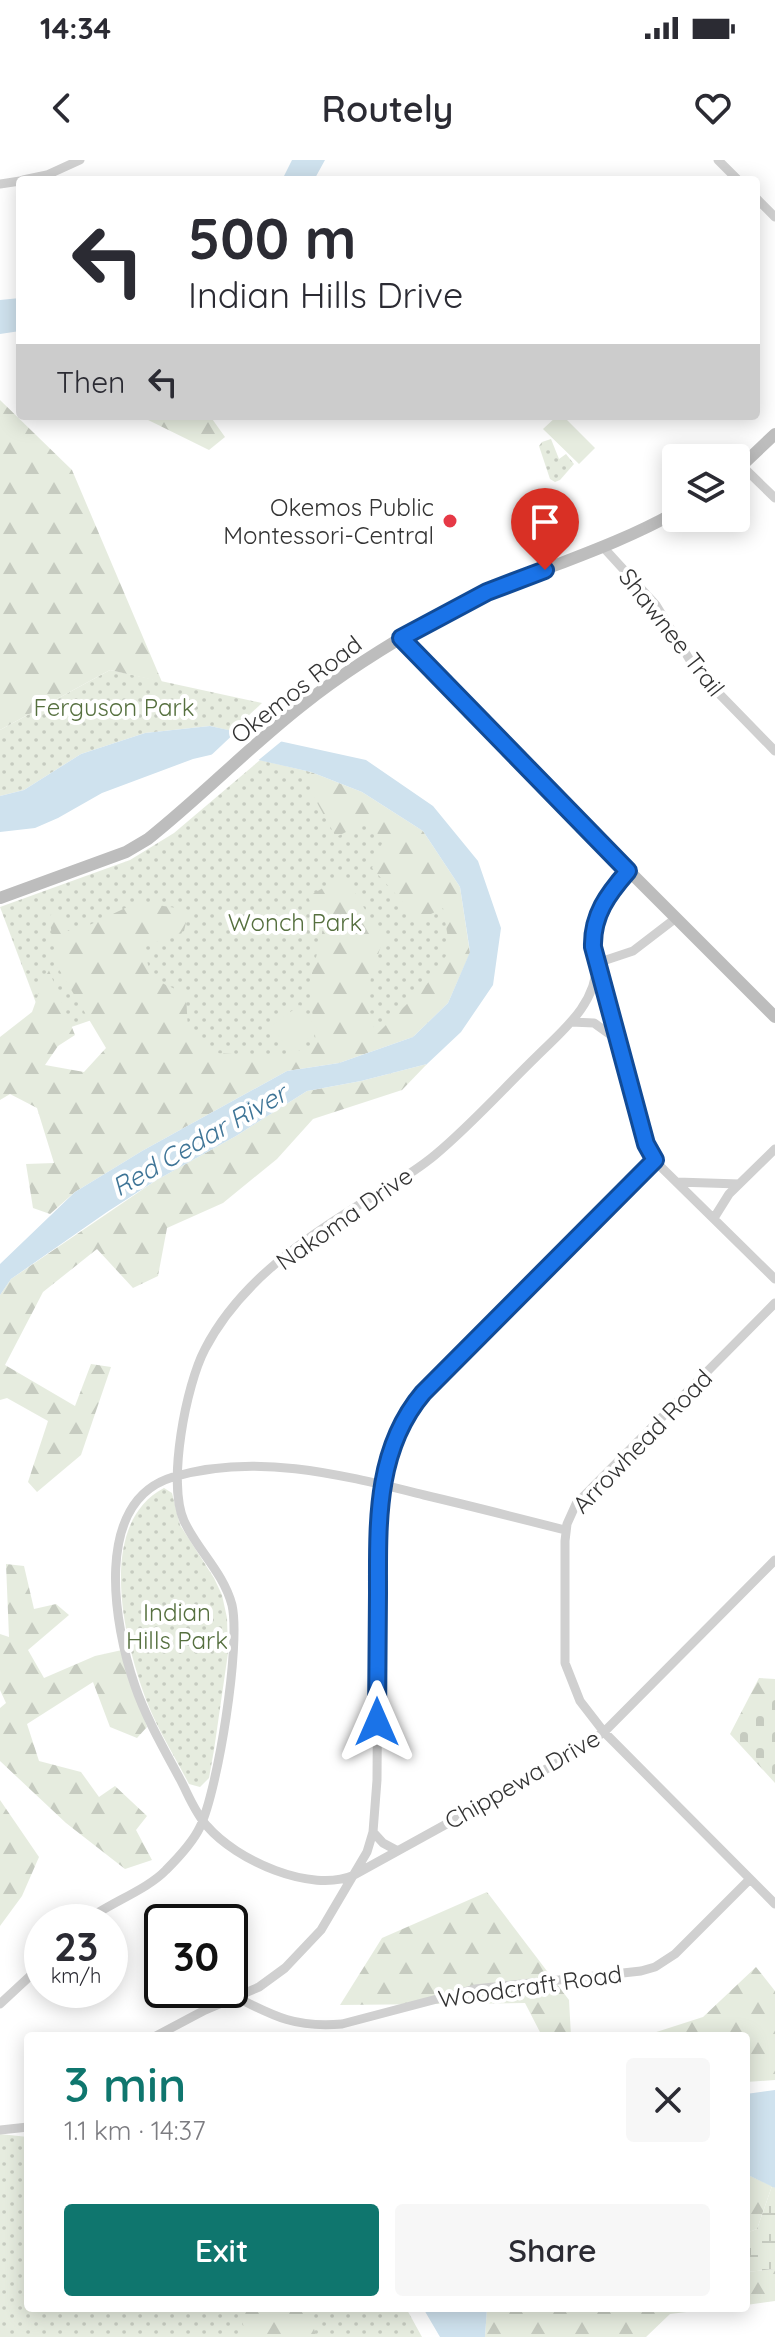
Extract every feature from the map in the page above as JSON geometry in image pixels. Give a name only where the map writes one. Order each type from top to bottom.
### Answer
[{"type":"main road","points":[[750,458],[775,434]]},
{"type":"main road","name":"Okemos Road","points":[[0,898],[126,852],[171,821],[272,731],[335,681],[401,638],[487,592],[603,547],[662,519]]},
{"type":"main road","points":[[401,638],[775,1017]]},
{"type":"street","points":[[42,176],[80,160]]},
{"type":"street","points":[[718,160],[734,176]]},
{"type":"street","points":[[760,202],[775,217]]},
{"type":"street","points":[[750,478],[775,498]]},
{"type":"street","name":"Shawnee Trail","points":[[603,547],[656,605],[696,670],[775,751]]},
{"type":"street","points":[[628,871],[604,901],[596,919],[593,940],[646,1144],[655,1160],[775,1279]]},
{"type":"street","points":[[597,963],[633,951],[676,918]]},
{"type":"street","name":"Nakoma Drive","points":[[113,1904],[166,1871],[197,1834],[211,1795],[222,1738],[233,1656],[234,1615],[224,1582],[183,1520],[177,1495],[183,1419],[192,1379],[204,1350],[231,1308],[291,1250],[436,1154],[571,1022],[589,998],[596,979],[597,963]]},
{"type":"street","points":[[571,1022],[589,1021],[601,1026],[617,1041]]},
{"type":"street","points":[[714,1218],[729,1194],[775,1149]]},
{"type":"street","points":[[248,1991],[276,1976],[321,1930],[367,1852],[373,1832],[377,1780],[378,1521],[382,1485],[396,1438],[418,1398],[655,1160]]},
{"type":"street","points":[[677,1182],[739,1184]]},
{"type":"street","name":"Arrowhead Road","points":[[775,1303],[576,1504],[565,1530],[565,1663],[580,1701],[604,1732],[775,1904]]},
{"type":"street","points":[[354,1875],[325,1882],[272,1871],[216,1835],[203,1821],[136,1688],[117,1597],[117,1552],[124,1519],[142,1495],[178,1476],[219,1470],[279,1468],[321,1471],[565,1530]]},
{"type":"street","name":"Chippewa Drive","points":[[354,1875],[559,1762],[604,1732],[775,1560]]},
{"type":"street","points":[[373,1832],[383,1843],[396,1850]]},
{"type":"street","name":"Woodcraft Road","points":[[248,2002],[301,2025],[342,2024],[475,1989],[648,1969],[675,1954],[750,1879]]},
{"type":"street","points":[[0,2004],[24,1982]]},
{"type":"street","points":[[164,2032],[213,2008]]},
{"type":"street","points":[[0,2130],[24,2127]]},
{"type":"green space","points":[[0,400],[16,416],[16,420],[21,420],[72,470],[162,682],[110,670],[0,730]]},
{"type":"green space","points":[[148,420],[213,420],[225,437],[209,450]]},
{"type":"green space","points":[[553,420],[567,420],[595,448],[579,464],[543,429]]},
{"type":"green space","points":[[551,439],[559,459],[566,454],[574,464],[555,482],[550,479],[539,446]]},
{"type":"green space","name":"Ferguson Park","points":[[110,670],[262,703],[232,731],[210,726],[145,733],[81,754],[24,790],[0,796],[0,730]]},
{"type":"green space","name":"Wonch Park","points":[[260,760],[311,772],[423,831],[470,953],[413,1037],[121,1088],[118,1011],[48,1035],[0,907],[130,860],[174,833]]},
{"type":"green space","points":[[311,772],[362,792],[423,831],[460,887],[470,953],[448,1003],[413,1037],[339,1063],[287,1071],[142,1151],[75,1192],[50,1214],[33,1208],[26,1164],[54,1163],[37,1108],[10,1094],[0,1100],[0,1037],[32,1012],[48,968],[75,1035],[58,1046],[45,1065],[84,1072],[106,1048],[57,966],[49,917],[57,907],[68,931],[81,929],[138,902],[189,910],[184,931],[144,947],[151,978],[186,994],[188,1031],[213,1053],[289,1055],[316,1043],[309,985],[323,930],[308,897],[344,875],[383,939],[368,998],[377,1034],[427,984],[450,950],[443,908],[419,920],[372,868],[383,841],[368,821],[336,837],[310,790]]},
{"type":"green space","points":[[300,1005],[318,1030],[290,1051],[271,1026]]},
{"type":"green space","points":[[427,1064],[402,1090],[313,1119],[277,1159],[223,1203],[167,1228],[158,1276],[133,1288],[97,1249],[43,1292],[5,1365],[75,1406],[91,1364],[111,1367],[81,1455],[37,1492],[28,1482],[48,1421],[7,1398],[0,1400],[0,1295],[11,1279],[155,1181],[236,1136],[307,1091]]},
{"type":"green space","name":"Indian Hills Park","points":[[164,1488],[172,1493],[180,1525],[214,1578],[227,1618],[228,1653],[214,1750],[209,1778],[200,1787],[189,1784],[153,1717],[132,1654],[121,1590],[122,1558],[128,1530],[142,1506]]},
{"type":"green space","points":[[6,1564],[24,1566],[34,1609],[56,1604],[69,1615],[28,1650],[44,1678],[95,1656],[122,1650],[147,1727],[137,1738],[110,1727],[93,1682],[27,1724],[39,1761],[81,1772],[99,1797],[115,1786],[147,1816],[136,1830],[152,1860],[125,1869],[66,1823],[0,1761],[0,1708],[6,1703],[0,1690],[0,1634],[9,1637]]},
{"type":"green space","points":[[759,1678],[775,1679],[775,1783],[730,1734]]},
{"type":"green space","points":[[775,1698],[775,1776],[736,1738]]},
{"type":"green space","points":[[0,1800],[39,1857],[22,1896],[0,1926]]},
{"type":"green space","points":[[487,1892],[569,2000],[571,2032],[540,2032],[525,2003],[340,2005],[382,1938]]},
{"type":"green space","points":[[756,1967],[775,1991],[775,2080],[750,2082],[750,2032],[656,2032],[703,2017]]},
{"type":"green space","points":[[0,2134],[24,2137],[24,2312],[408,2312],[422,2337],[0,2337]]},
{"type":"green space","points":[[750,2176],[772,2186],[757,2229],[750,2232]]},
{"type":"green space","points":[[772,2186],[775,2188],[775,2269],[750,2272],[750,2232],[757,2229]]},
{"type":"green space","points":[[775,2269],[775,2301],[750,2304],[750,2272]]},
{"type":"green space","points":[[239,2312],[310,2312],[316,2337],[247,2337]]},
{"type":"green space","points":[[487,2312],[686,2312],[670,2314],[646,2337],[485,2337]]},
{"type":"water","points":[[292,160],[325,160],[316,176],[284,176]]},
{"type":"water","points":[[16,298],[16,332],[0,334],[0,300]]},
{"type":"water","name":"Red Cedar River","points":[[210,726],[366,760],[433,806],[478,861],[501,928],[493,985],[461,1032],[427,1064],[307,1091],[107,1212],[11,1279],[0,1295],[0,1264],[75,1192],[287,1071],[339,1063],[413,1037],[448,1003],[470,952],[460,887],[423,831],[362,792],[311,772],[223,752],[193,759],[102,793],[35,828],[0,832],[0,796],[24,790],[81,754],[145,733]]},
{"type":"water","points":[[775,2090],[775,2188],[750,2176],[750,2093]]},
{"type":"water","points":[[425,2312],[487,2312],[485,2337],[440,2337]]},
{"type":"pier","points":[[239,729],[283,740],[255,763],[224,756],[205,761]]},
{"type":"place","name":"Okemos Public Montessori-Central","points":[[450,521]]},
{"type":"route","points":[[377,1722],[379,1501],[396,1438],[423,1393],[655,1160],[646,1144],[593,947],[593,933],[602,905],[628,871],[401,638],[487,592],[545,570]]}]
